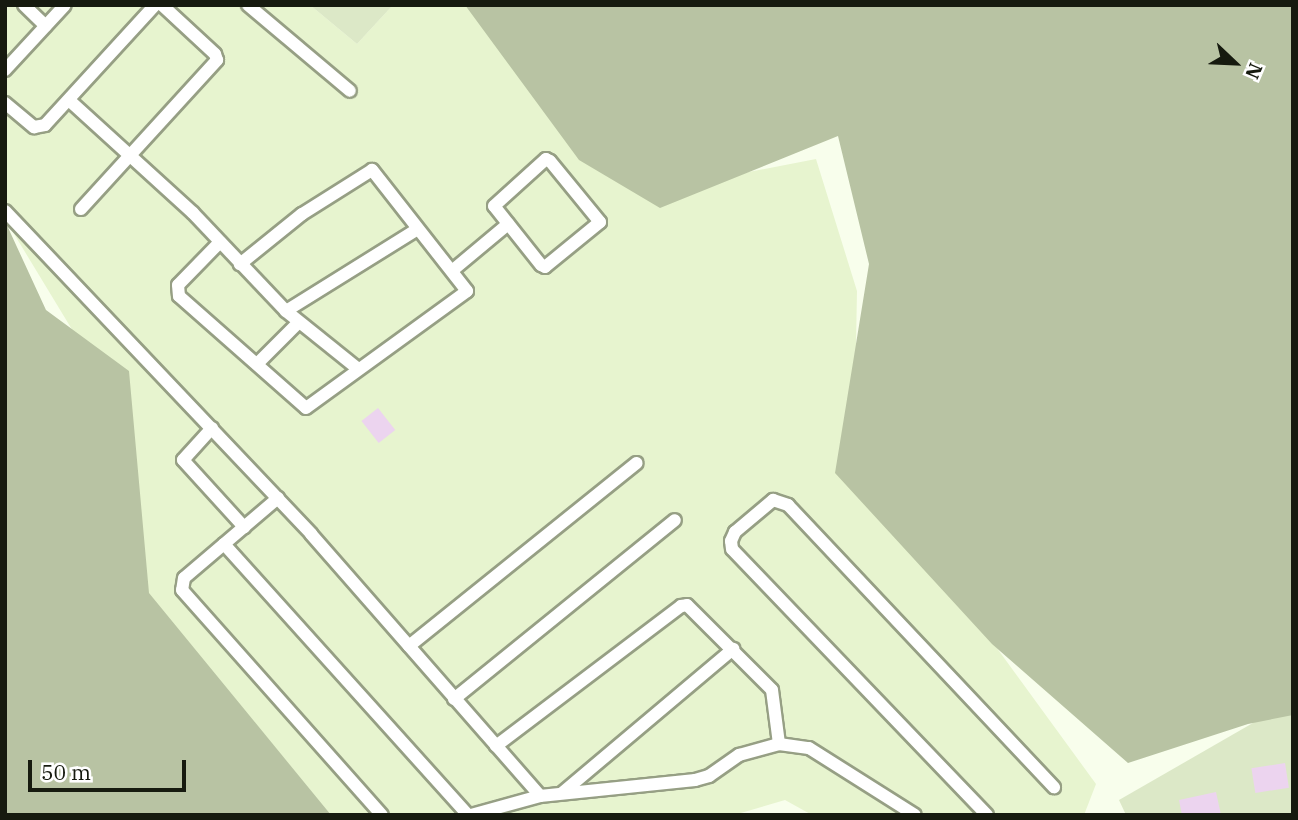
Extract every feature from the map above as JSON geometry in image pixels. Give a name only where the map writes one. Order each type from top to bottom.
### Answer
[{"type":"lane","points":[[24,5],[46,26]]},
{"type":"lane","points":[[5,70],[65,5]]},
{"type":"lane","points":[[5,103],[39,128],[70,101],[155,5]]},
{"type":"lane","points":[[81,209],[217,60],[215,54],[162,5]]},
{"type":"lane","points":[[248,5],[350,91]]},
{"type":"lane","points":[[70,101],[193,213],[286,311],[358,368]]},
{"type":"lane","points":[[548,159],[600,222],[545,267],[508,224],[495,208],[495,204],[548,159]]},
{"type":"lane","points":[[220,242],[177,290],[306,408],[464,294],[467,288],[416,230],[376,174],[368,170],[293,220],[240,264]]},
{"type":"lane","points":[[5,211],[278,498],[540,796]]},
{"type":"lane","points":[[453,270],[508,224]]},
{"type":"lane","points":[[286,311],[416,230]]},
{"type":"lane","points":[[257,364],[299,322]]},
{"type":"lane","points":[[212,428],[183,460],[244,527]]},
{"type":"lane","points":[[409,646],[637,463]]},
{"type":"lane","points":[[278,498],[184,578],[182,590],[382,815]]},
{"type":"lane","points":[[987,815],[732,549],[735,532],[773,500],[788,505],[1054,787]]},
{"type":"lane","points":[[454,699],[675,520]]},
{"type":"lane","points":[[224,544],[469,815],[540,796],[695,780],[709,776],[740,755],[779,744],[809,748],[915,815]]},
{"type":"lane","points":[[496,746],[681,606],[692,608],[772,690],[779,744]]},
{"type":"lane","points":[[561,794],[733,649]]},
{"type":"shaded area","points":[[5,5],[310,5],[357,44],[393,5],[470,5],[660,189],[816,159],[857,291],[854,452],[1096,784],[1084,815],[812,815],[785,800],[734,815],[313,815],[128,594],[102,379],[5,219]]},
{"type":"shaded area","points":[[310,5],[393,5],[357,44]]},
{"type":"shaded area","points":[[465,5],[1293,5],[1293,715],[1248,724],[1128,763],[992,644],[835,473],[869,264],[838,136],[660,208],[579,160]]},
{"type":"shaded area","points":[[5,221],[46,310],[129,371],[149,593],[331,815],[5,815]]},
{"type":"shaded area","points":[[1293,700],[1293,815],[1126,815],[1119,800]]},
{"type":"building","points":[[378,408],[395,430],[379,443],[361,421]]},
{"type":"building","points":[[1285,763],[1289,788],[1255,793],[1251,768]]},
{"type":"building","points":[[1216,792],[1221,815],[1182,815],[1179,800]]}]
